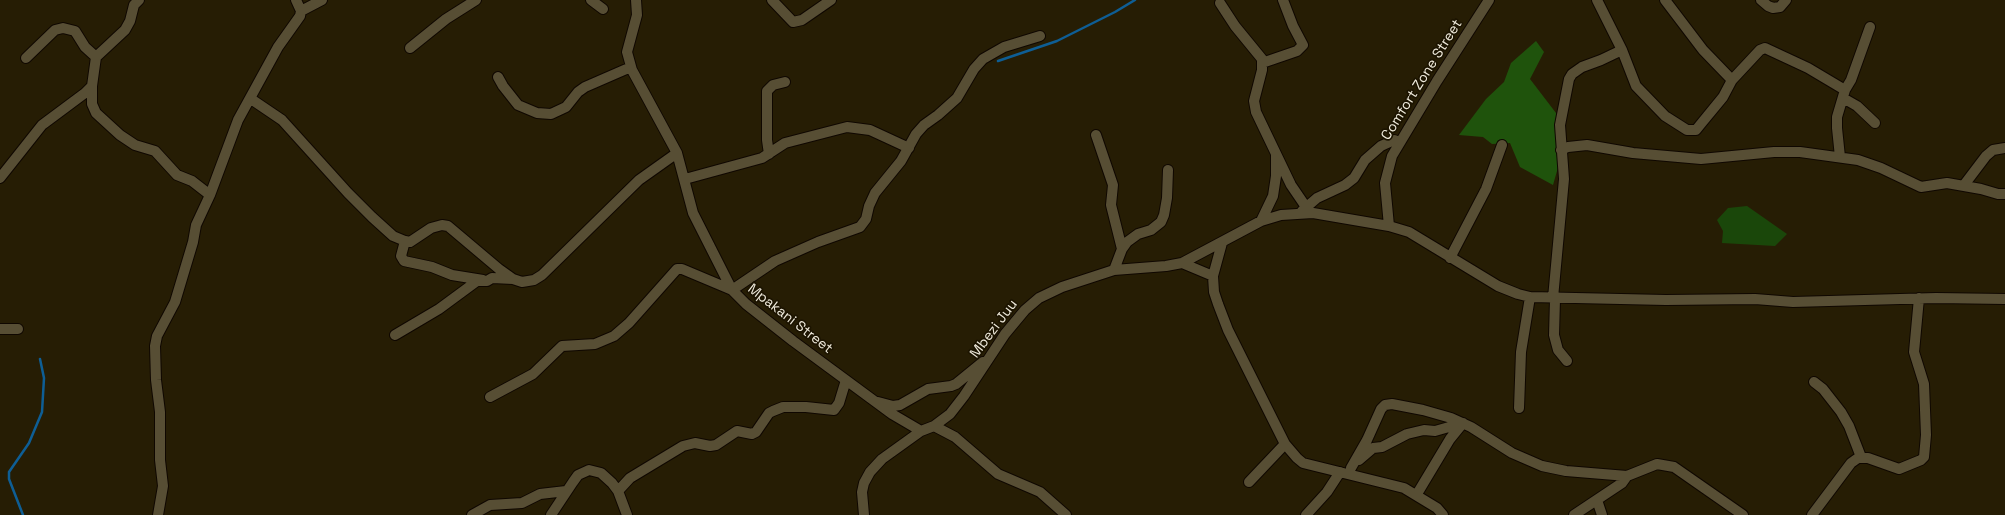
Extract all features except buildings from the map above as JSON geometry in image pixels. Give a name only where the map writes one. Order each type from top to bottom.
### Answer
[{"type":"street","points":[[139,0],[134,5],[130,21],[125,30],[96,57],[92,86],[92,104],[96,113],[126,140],[155,151],[177,175],[192,182],[210,195]]},
{"type":"street","points":[[296,0],[302,11]]},
{"type":"street","points":[[158,515],[163,486],[160,460],[160,412],[156,380],[155,346],[157,336],[175,302],[193,242],[196,225],[210,195],[238,120],[278,47],[302,11],[322,0]]},
{"type":"street","points":[[410,48],[446,19],[476,0]]},
{"type":"street","points":[[590,0],[603,9]]},
{"type":"street","name":"Mpakani Street","points":[[636,0],[637,15],[627,47],[631,67],[677,153],[693,213],[732,290],[770,324],[902,422],[921,431]]},
{"type":"street","points":[[772,0],[793,22],[802,20],[831,0]]},
{"type":"street","points":[[1262,63],[1297,51],[1303,45],[1293,26],[1283,0]]},
{"type":"street","name":"Comfort Zone Street","points":[[1389,226],[1385,183],[1392,156],[1399,142],[1489,0]]},
{"type":"street","points":[[1597,0],[1622,50],[1638,90],[1665,116],[1687,130],[1696,130],[1723,97],[1732,80],[1760,50],[1765,48],[1808,68],[1844,94],[1875,123]]},
{"type":"street","points":[[1665,0],[1703,50],[1732,80]]},
{"type":"street","points":[[1761,0],[1773,8],[1780,7],[1786,0]]},
{"type":"street","points":[[1220,3],[1244,38],[1259,54],[1262,63],[1254,101],[1260,123],[1276,151],[1302,210],[1317,198],[1345,185],[1354,178],[1366,160],[1381,146],[1394,140],[1399,142]]},
{"type":"street","points":[[26,58],[55,30],[63,28],[75,31],[85,47],[96,57]]},
{"type":"street","points":[[1840,157],[1836,128],[1837,117],[1844,94],[1851,80],[1870,28]]},
{"type":"street","points":[[490,397],[533,374],[562,346],[595,344],[614,336],[629,324],[678,269],[682,269],[732,290],[775,261],[818,242],[856,230],[864,224],[871,200],[901,161],[920,128],[948,108],[957,98],[974,69],[983,59],[1004,47],[1040,36]]},
{"type":"street","points":[[1567,361],[1558,350],[1554,335],[1554,298],[1564,179],[1560,124],[1570,76],[1582,67],[1622,50]]},
{"type":"street","points":[[498,77],[502,86],[518,104],[537,113],[551,114],[566,107],[578,92],[585,87],[631,67]]},
{"type":"street","points":[[769,154],[767,140],[767,90],[773,85],[785,82]]},
{"type":"street","points":[[0,178],[42,126],[92,86]]},
{"type":"street","points":[[250,99],[282,120],[316,159],[372,217],[393,236],[410,242],[431,228],[442,225],[448,226],[513,279]]},
{"type":"street","points":[[685,179],[762,158],[785,143],[847,127],[870,130],[908,148]]},
{"type":"street","points":[[1096,135],[1113,185],[1111,205],[1122,249]]},
{"type":"street","points":[[1450,258],[1486,189],[1502,145]]},
{"type":"street","points":[[1561,150],[1568,147],[1587,145],[1683,158],[1774,152],[1800,152],[1851,158],[1881,168],[1921,187],[1942,183],[1964,185],[1998,194],[2005,194]]},
{"type":"street","points":[[1964,185],[1986,156],[1993,150],[2005,148]]},
{"type":"street","points":[[1261,221],[1273,196],[1276,176],[1276,151]]},
{"type":"street","points":[[395,335],[439,309],[477,281],[487,281],[492,278],[513,279],[527,282],[542,275],[639,180],[677,153]]},
{"type":"street","points":[[1114,270],[1122,249],[1127,242],[1138,234],[1151,230],[1161,222],[1164,215],[1167,198],[1168,170]]},
{"type":"street","name":"Mbezi Juu","points":[[934,426],[958,405],[1012,325],[1039,298],[1062,287],[1114,270],[1166,266],[1182,263],[1261,221],[1302,210],[1313,214],[1389,226],[1409,232],[1450,258],[1508,291],[1530,297],[1751,299],[1800,302],[1919,298],[2005,299]]},
{"type":"street","points":[[405,241],[401,256],[404,261],[432,267],[452,275],[487,281]]},
{"type":"street","points":[[1222,243],[1213,276],[1214,292],[1228,330],[1285,444],[1297,458],[1304,462],[1340,472],[1353,472],[1394,484],[1417,494],[1437,508],[1443,515]]},
{"type":"street","points":[[1182,263],[1213,276]]},
{"type":"street","points":[[1519,408],[1521,352],[1530,297]]},
{"type":"street","points":[[1812,515],[1851,463],[1861,457],[1899,468],[1922,460],[1924,457],[1926,435],[1924,384],[1914,352],[1919,298]]},
{"type":"street","points":[[0,329],[18,329]]},
{"type":"street","points":[[873,400],[893,406],[900,405],[928,389],[951,386],[965,377],[991,355]]},
{"type":"street","points":[[618,491],[630,478],[683,446],[695,443],[710,446],[716,445],[737,431],[752,434],[774,411],[783,408],[806,407],[834,410],[839,403],[846,380]]},
{"type":"street","points":[[1814,382],[1823,389],[1841,412],[1849,426],[1861,457]]},
{"type":"street","points":[[1353,472],[1381,409],[1385,405],[1392,404],[1423,410],[1462,423],[1512,453],[1542,466],[1566,471],[1628,476]]},
{"type":"street","points":[[1353,472],[1373,448],[1382,447],[1401,437],[1424,430],[1435,431],[1462,423]]},
{"type":"street","points":[[1417,494],[1450,439],[1462,423]]},
{"type":"street","points":[[864,515],[862,492],[864,483],[870,472],[882,460],[921,431],[934,426],[955,437],[998,474],[1040,492],[1066,515]]},
{"type":"street","points":[[1249,482],[1285,444]]},
{"type":"street","points":[[1574,515],[1622,483],[1628,476],[1657,464],[1674,467],[1742,515]]},
{"type":"street","points":[[551,515],[578,475],[589,470],[595,470],[605,476],[618,491],[627,515]]},
{"type":"street","points":[[1306,515],[1327,492],[1340,472]]},
{"type":"street","points":[[474,514],[490,505],[522,504],[540,494],[566,491]]},
{"type":"street","points":[[1596,500],[1602,515]]},
{"type":"green space","points":[[1536,41],[1544,52],[1530,79],[1556,113],[1559,164],[1553,185],[1520,167],[1510,143],[1492,144],[1483,137],[1459,135],[1486,99],[1504,82],[1511,63]]},
{"type":"green space","points":[[1747,206],[1787,234],[1775,246],[1722,243],[1723,231],[1717,220],[1728,208]]},
{"type":"waterway","points":[[998,61],[1057,41],[1115,12],[1135,0]]},
{"type":"waterway","points":[[23,515],[9,479],[9,472],[29,443],[42,412],[44,378],[40,359]]}]
